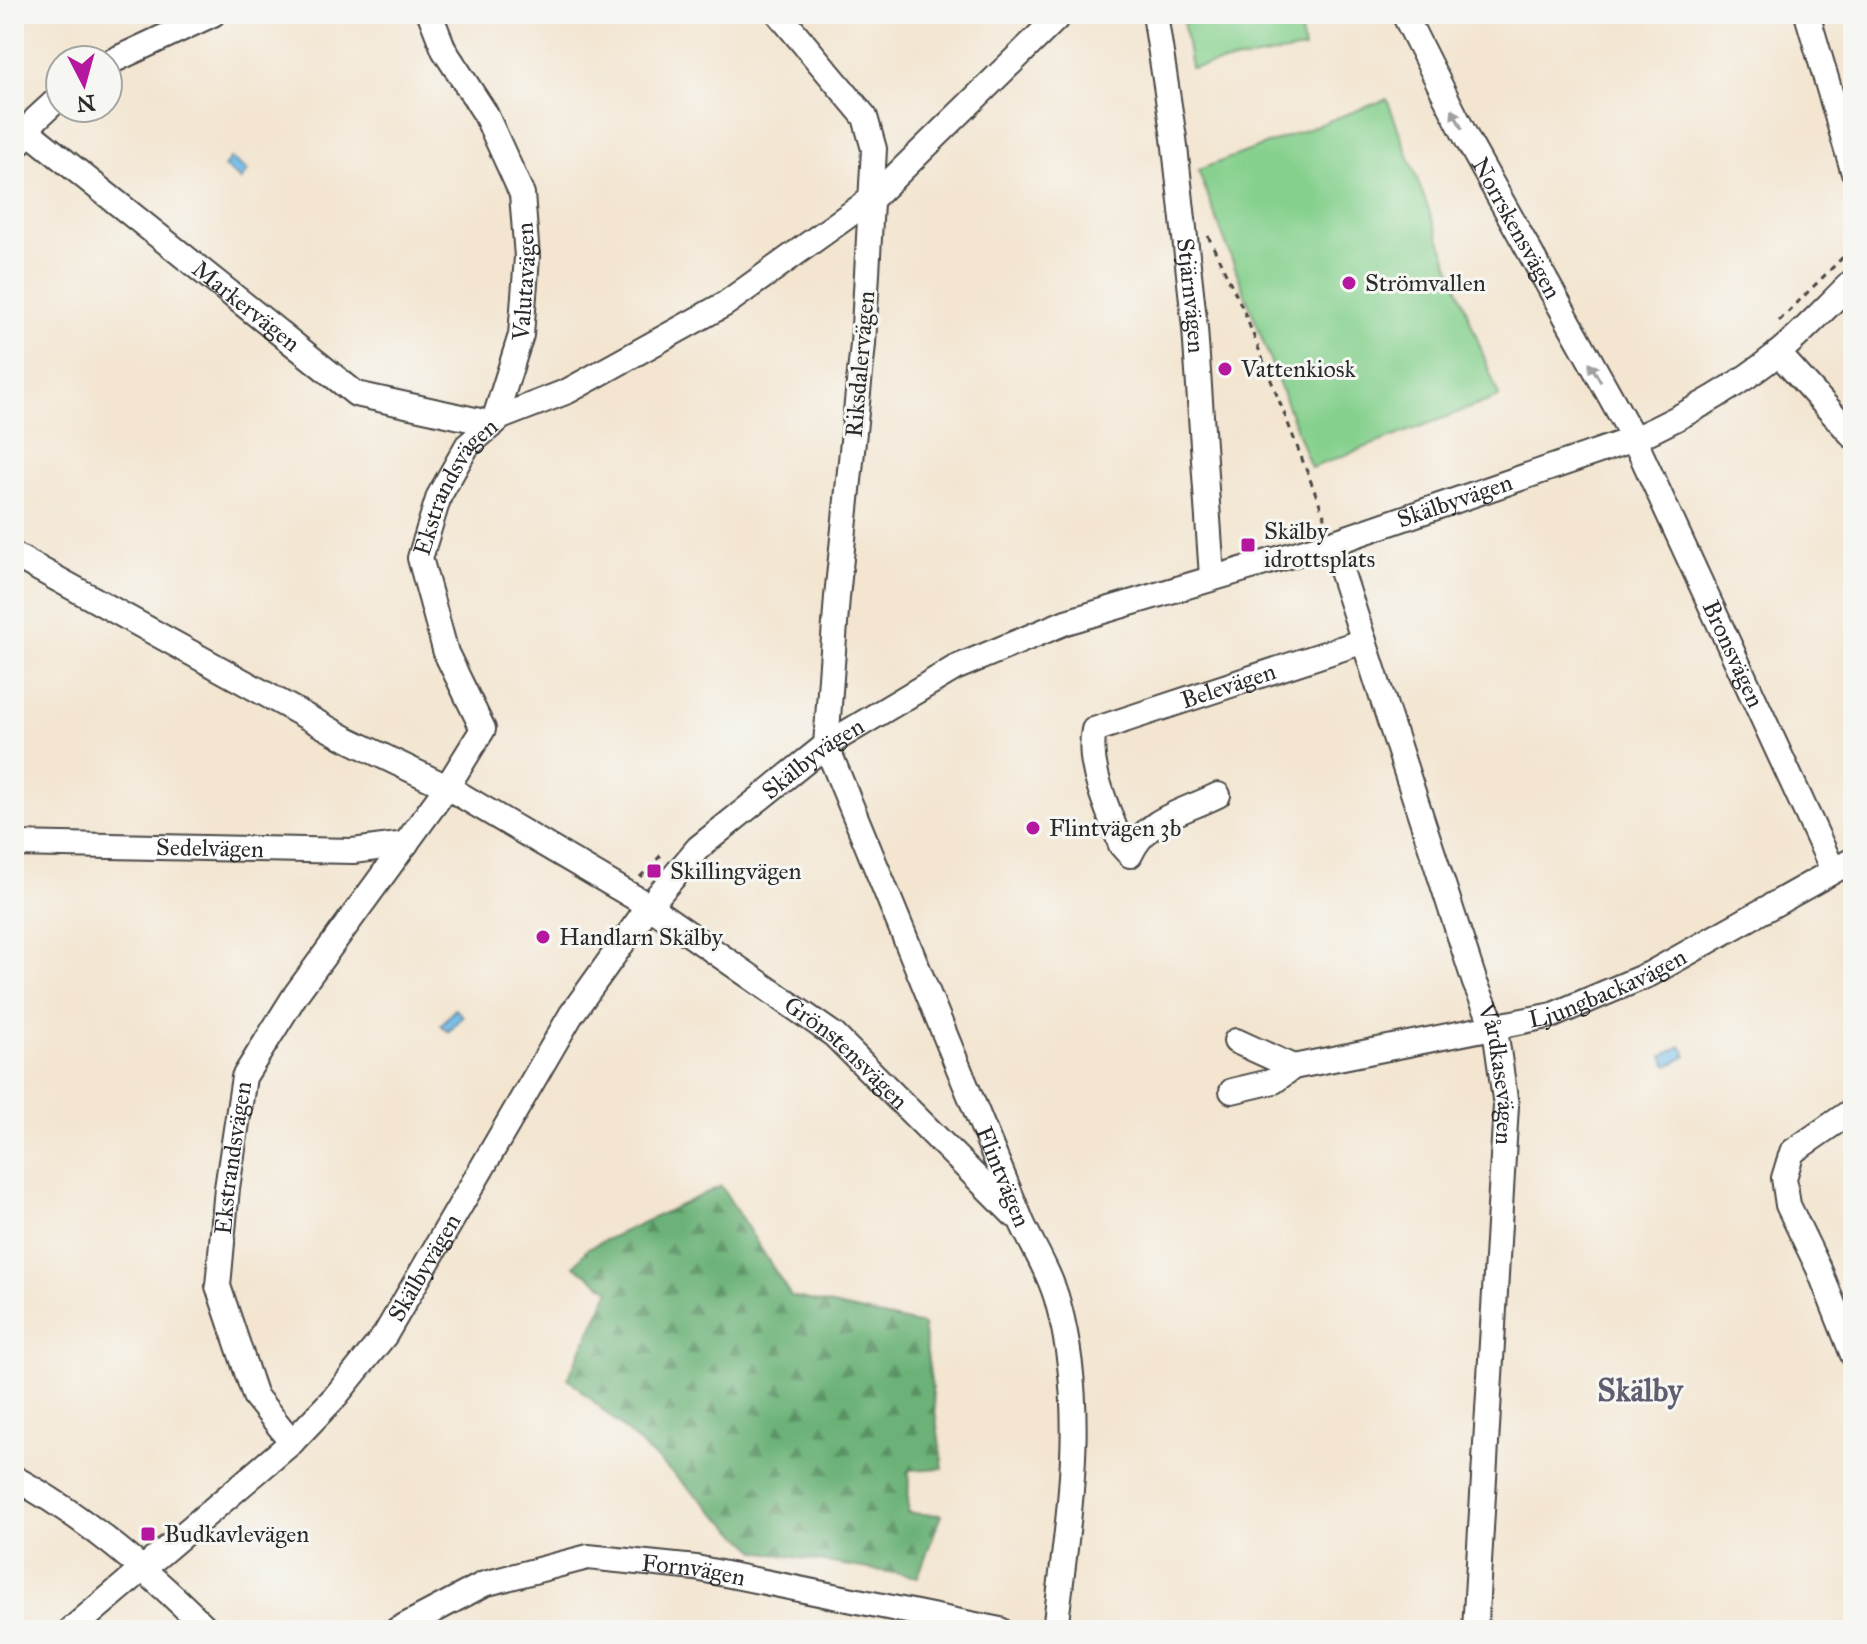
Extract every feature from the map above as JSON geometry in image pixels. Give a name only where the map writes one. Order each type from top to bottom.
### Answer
[{"type":"street","points":[[124,56],[213,14]]},
{"type":"street","name":"Valutavägen","points":[[430,14],[444,50],[485,113],[522,194],[527,257],[521,335],[493,424]]},
{"type":"street","name":"Riksdalervägen","points":[[779,14],[865,117],[874,149],[874,197],[826,745]]},
{"type":"street","name":"Ekstrandsvägen","points":[[292,1442],[255,1396],[218,1286],[227,1188],[244,1077],[296,994],[447,787],[483,729],[446,653],[420,558],[439,496],[467,446],[501,417],[568,391],[725,304],[874,197],[1061,14]]},
{"type":"street","name":"Stjärnvägen","points":[[1155,14],[1200,327],[1211,469],[1212,577]]},
{"type":"street","name":"Norrskensvägen","points":[[1404,14],[1475,154],[1634,439]]},
{"type":"street","points":[[1807,14],[1853,170]]},
{"type":"street","points":[[20,140],[44,114]]},
{"type":"street","name":"Markervägen","points":[[20,140],[356,394],[493,424]]},
{"type":"street","name":"Skälbyvägen","points":[[71,1630],[292,1442],[385,1335],[571,1015],[649,906],[698,848],[826,745],[955,668],[1066,622],[1212,577],[1329,532],[1634,439],[1681,417],[1778,353],[1853,281]]},
{"type":"street","points":[[1778,353],[1853,436]]},
{"type":"street","name":"Bronsvägen","points":[[1634,439],[1843,865]]},
{"type":"street","name":"Vårdkasevägen","points":[[1329,532],[1475,983],[1495,1029],[1506,1106],[1477,1625]]},
{"type":"street","points":[[14,555],[345,738],[447,787],[649,906]]},
{"type":"street","name":"Belevägen","points":[[1218,795],[1155,822],[1138,836],[1130,855],[1121,845],[1090,749],[1094,730],[1364,641]]},
{"type":"street","name":"Flintvägen","points":[[826,745],[1023,1225],[1058,1300],[1070,1361],[1077,1426],[1055,1630]]},
{"type":"street","name":"Sedelvägen","points":[[14,844],[353,851],[406,844]]},
{"type":"street","name":"Ljungbackavägen","points":[[1232,1091],[1274,1081],[1290,1058],[1495,1029],[1553,1015],[1650,974],[1843,865]]},
{"type":"street","name":"Grönstensvägen","points":[[649,906],[834,1035],[1023,1225]]},
{"type":"street","points":[[1236,1041],[1290,1058]]},
{"type":"street","points":[[1853,1110],[1792,1152],[1784,1178],[1788,1205],[1819,1269],[1853,1355]]},
{"type":"street","points":[[14,1478],[52,1498],[144,1570],[208,1630]]},
{"type":"street","name":"Fornvägen","points":[[397,1630],[432,1602],[484,1584],[588,1557],[696,1568],[1000,1630]]},
{"type":"path","points":[[1206,232],[1243,309],[1329,532]]},
{"type":"green space","points":[[1182,14],[1298,14],[1304,49],[1191,68]]},
{"type":"green space","name":"Strömvallen","points":[[1387,99],[1499,397],[1311,468],[1198,170]]},
{"type":"green space","points":[[721,1186],[791,1296],[923,1325],[943,1468],[909,1470],[908,1513],[941,1515],[918,1577],[757,1551],[568,1378],[610,1290],[574,1266],[588,1248]]},
{"type":"water","points":[[231,158],[248,171],[241,180],[224,167]]},
{"type":"water","points":[[455,1009],[463,1016],[449,1032],[441,1025]]},
{"type":"water","points":[[1681,1046],[1687,1056],[1668,1066],[1663,1056]]},
{"type":"place","name":"Strömvallen","points":[[1349,283]]},
{"type":"place","name":"Vattenkiosk","points":[[1225,369]]},
{"type":"place","name":"Skälby idrottsplats","points":[[1248,545]]},
{"type":"place","name":"Flintvägen 3b","points":[[1033,828]]},
{"type":"place","name":"Skillingvägen","points":[[654,871]]},
{"type":"place","name":"Handlarn Skälby","points":[[543,937]]},
{"type":"place","name":"Budkavlevägen","points":[[148,1534]]},
{"type":"district","name":"Skälby","points":[[1640,1390]]}]
